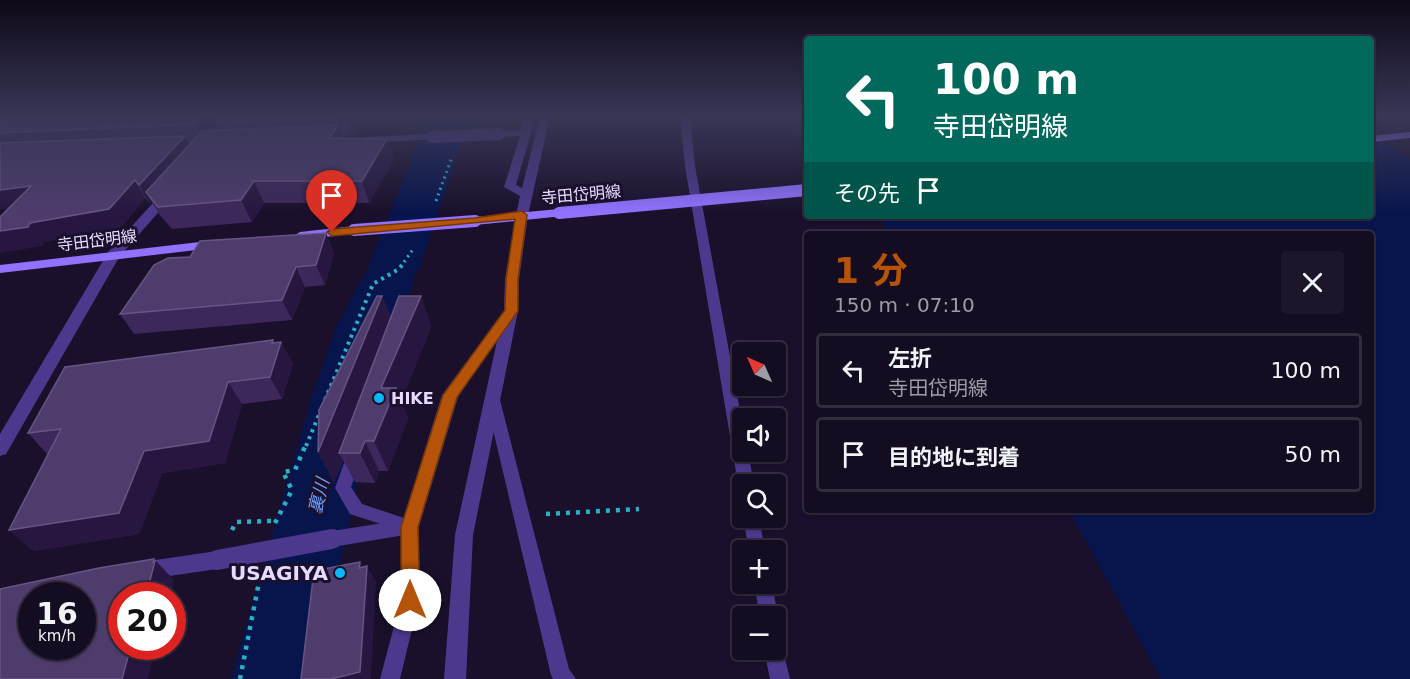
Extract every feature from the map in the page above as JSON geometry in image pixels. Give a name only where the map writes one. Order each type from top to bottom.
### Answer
[{"type":"main road","name":"寺田岱明線","points":[[285,237],[804,190]]},
{"type":"main road","name":"寺田岱明線","points":[[0,268],[228,243]]},
{"type":"street","points":[[521,149],[510,187],[526,194]]},
{"type":"street","points":[[455,679],[464,535],[511,311],[512,279],[522,215],[537,149]]},
{"type":"street","points":[[0,449],[114,254],[174,188]]},
{"type":"street","points":[[126,574],[410,527],[450,395],[511,311]]},
{"type":"lane","points":[[688,149],[744,474]]},
{"type":"lane","points":[[492,398],[561,675],[566,679]]},
{"type":"lane","points":[[359,444],[342,488],[356,509],[410,527],[410,600],[390,679]]},
{"type":"lane","points":[[776,660],[780,679]]},
{"type":"path","points":[[435,202],[455,149]]},
{"type":"path","points":[[292,490],[283,472],[295,470],[373,284],[399,269],[417,244]]},
{"type":"path","points":[[521,515],[639,509]]},
{"type":"path","points":[[240,679],[247,642]]},
{"type":"shaded area","points":[[1374,149],[1395,149],[1410,159],[1410,679],[1161,679],[1071,513],[1374,513],[1374,231],[890,231],[880,219],[1374,219]]},
{"type":"building","points":[[0,149],[173,149],[139,185],[135,180],[109,209],[30,223],[28,227],[0,231],[0,217],[31,186],[0,190]]},
{"type":"building","points":[[186,149],[381,149],[362,181],[254,181],[241,200],[158,207],[146,192]]},
{"type":"building","points":[[326,233],[316,265],[296,267],[282,300],[120,314],[154,265],[168,258],[190,257],[200,241]]},
{"type":"building","points":[[377,296],[382,296],[318,452],[319,410]]},
{"type":"building","points":[[399,296],[421,296],[381,388],[396,388],[374,441],[365,441],[360,453],[339,453]]},
{"type":"building","points":[[273,340],[272,343],[281,342],[270,377],[228,382],[209,441],[144,451],[119,513],[9,530],[61,429],[28,433],[65,367]]},
{"type":"building","points":[[154,559],[150,582],[108,582],[108,660],[127,660],[122,679],[0,679],[0,589],[18,585],[18,660],[96,660],[96,582],[33,582]]},
{"type":"building","points":[[360,562],[359,568],[367,566],[360,672],[331,679],[301,679],[313,579],[318,579],[319,570]]},
{"type":"waterway","name":"裏川","points":[[394,267],[438,149]]},
{"type":"waterway","name":"裏川","points":[[274,679],[342,403],[365,328],[387,282]]},
{"type":"place","name":"HIKE","points":[[379,398]]},
{"type":"place","name":"USAGIYA","points":[[340,573]]},
{"type":"route","points":[[332,232],[522,215],[512,279],[511,311],[450,395],[410,527],[410,600]]}]
